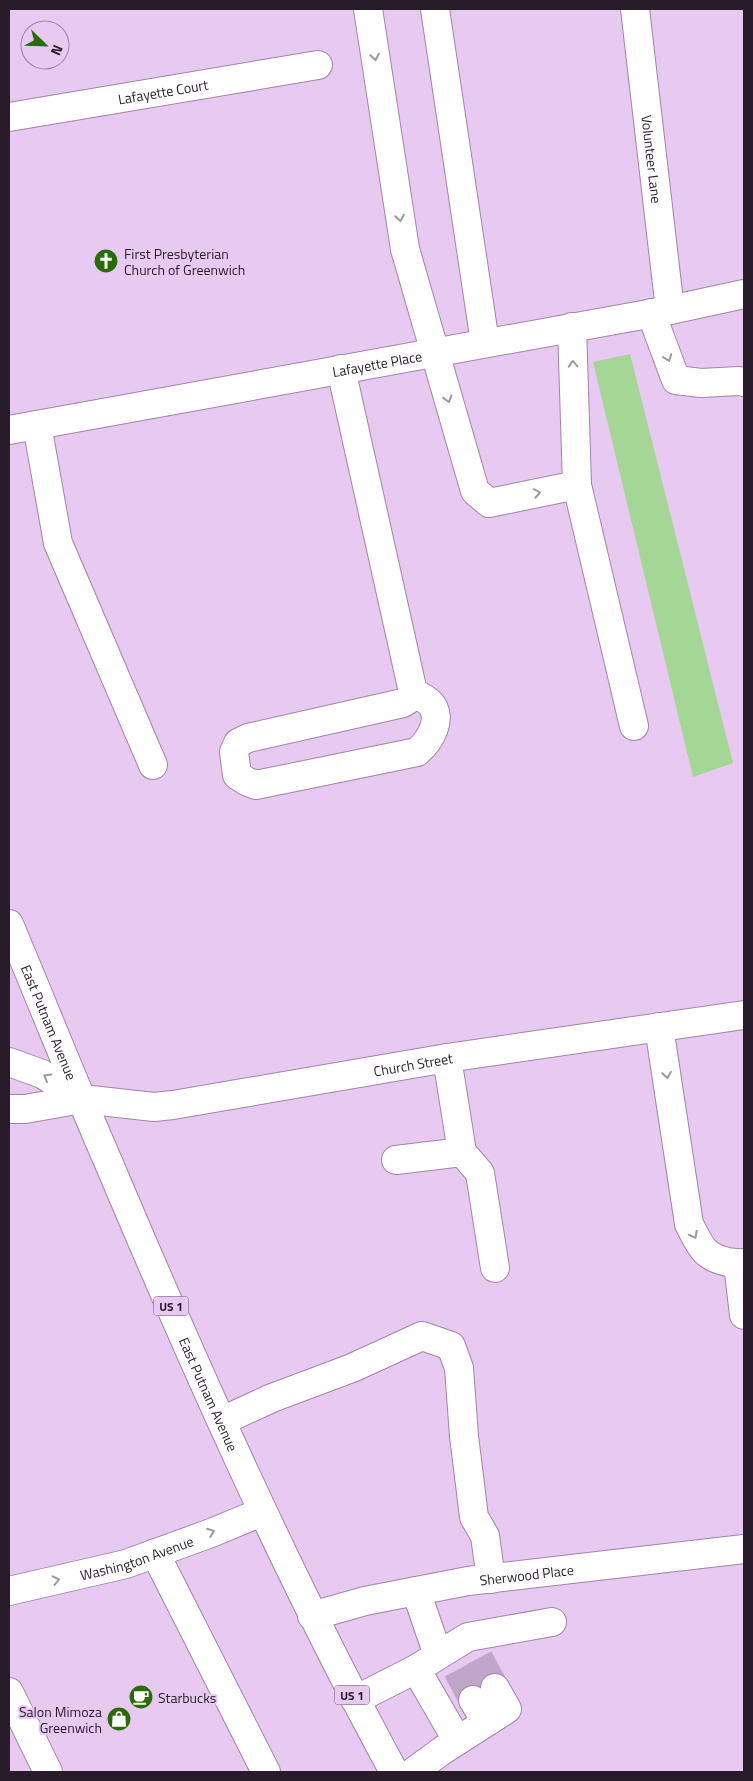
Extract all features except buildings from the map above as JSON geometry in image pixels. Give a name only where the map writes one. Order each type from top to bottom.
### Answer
[{"type":"street","points":[[368,9],[405,249],[476,491],[489,503],[577,485]]},
{"type":"street","points":[[435,9],[486,343]]},
{"type":"street","name":"Volunteer Lane","points":[[635,9],[660,311],[676,380],[701,383],[744,382]]},
{"type":"street","name":"Lafayette Court","points":[[9,117],[318,64]]},
{"type":"street","name":"Lafayette Place","points":[[9,430],[434,353],[744,294]]},
{"type":"street","points":[[572,327],[577,485],[634,726]]},
{"type":"street","points":[[341,369],[413,692],[411,698],[403,703],[248,738],[238,743],[234,752],[237,775],[256,785],[417,752],[426,744],[434,732],[435,715],[431,704],[413,692]]},
{"type":"street","points":[[37,425],[58,543],[153,766]]},
{"type":"street","name":"East Putnam Avenue","points":[[9,924],[110,1168],[262,1512],[312,1616],[394,1772]]},
{"type":"street","name":"Church Street","points":[[82,1099],[154,1107],[173,1105],[447,1058],[744,1015]]},
{"type":"street","points":[[660,1027],[689,1224],[701,1248],[714,1259],[741,1263],[744,1315]]},
{"type":"street","points":[[447,1058],[462,1152],[480,1173],[495,1268]]},
{"type":"street","points":[[9,1062],[42,1074],[82,1099]]},
{"type":"street","points":[[9,1109],[25,1109],[82,1099]]},
{"type":"street","points":[[396,1160],[462,1152]]},
{"type":"street","points":[[222,1421],[272,1398],[352,1368],[422,1336],[451,1346],[459,1368],[464,1436],[474,1517],[485,1536],[491,1579]]},
{"type":"street","name":"Washington Avenue","points":[[9,1591],[126,1564],[262,1512]]},
{"type":"street","name":"Sherwood Place","points":[[312,1616],[365,1601],[491,1579],[744,1549]]},
{"type":"street","points":[[155,1553],[266,1772]]},
{"type":"street","points":[[416,1591],[451,1657],[457,1740]]},
{"type":"street","points":[[355,1700],[451,1657],[552,1622]]},
{"type":"street","points":[[9,1692],[48,1772]]},
{"type":"street","points":[[413,1772],[457,1740],[485,1703]]},
{"type":"green space","points":[[630,354],[733,763],[693,777],[593,362]]},
{"type":"tunnel","points":[[479,1658],[495,1688]]},
{"type":"tunnel","points":[[457,1670],[473,1700]]},
{"type":"place","name":"First Presbyterian Church of Greenwich","points":[[106,261]]},
{"type":"place","name":"Starbucks","points":[[141,1697]]},
{"type":"place","name":"Salon Mimoza Greenwich","points":[[119,1719]]}]
